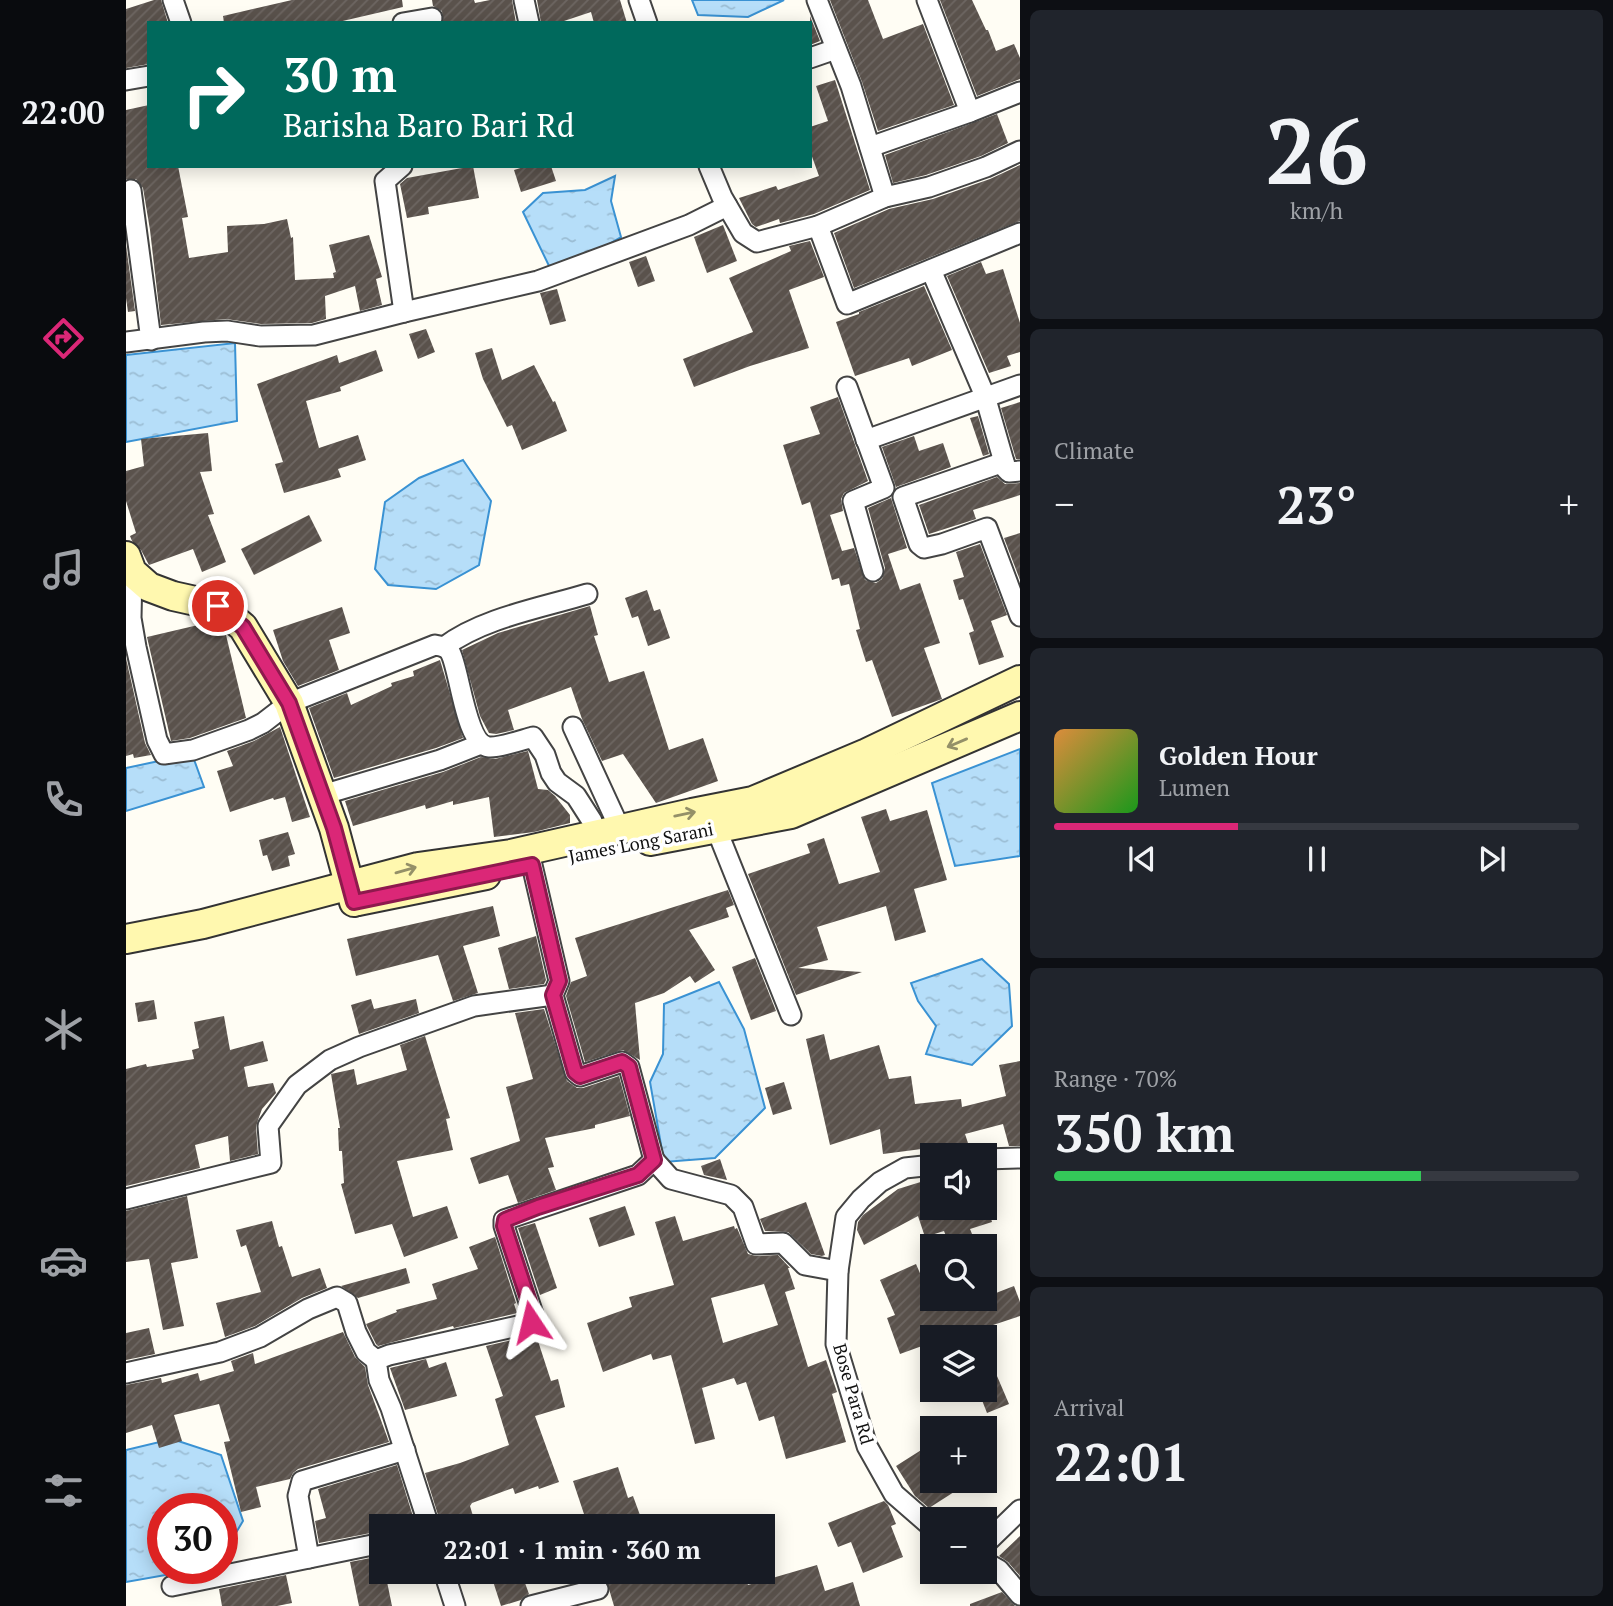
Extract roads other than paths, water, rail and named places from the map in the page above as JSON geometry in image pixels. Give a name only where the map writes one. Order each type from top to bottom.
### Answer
[{"type":"main road","points":[[129,564],[149,587],[173,596],[218,606],[243,627],[289,703],[334,828],[352,894],[418,867],[511,854],[752,801],[867,753],[1020,680]]},
{"type":"main road","name":"James Long Sarani","points":[[126,958],[277,912],[352,894],[532,865],[791,814],[1020,716]]},
{"type":"main road","points":[[126,939],[277,912]]},
{"type":"street","points":[[173,0],[180,21]]},
{"type":"street","points":[[524,0],[529,21]]},
{"type":"street","points":[[639,0],[647,21]]},
{"type":"street","points":[[817,0],[852,86],[885,197]]},
{"type":"street","points":[[927,0],[970,112]]},
{"type":"street","points":[[408,21],[430,13]]},
{"type":"street","points":[[812,57],[836,49]]},
{"type":"street","points":[[126,80],[147,76]]},
{"type":"street","points":[[870,147],[1020,92]]},
{"type":"street","points":[[710,168],[743,233],[757,242],[818,226],[885,197],[940,183],[986,167],[1020,151]]},
{"type":"street","points":[[400,168],[385,181],[404,312]]},
{"type":"street","points":[[131,190],[151,340]]},
{"type":"street","points":[[126,342],[216,332],[260,336],[314,335],[538,281],[689,225],[727,206]]},
{"type":"street","points":[[818,226],[847,304],[1020,233]]},
{"type":"street","points":[[931,270],[1012,466],[903,497],[919,544],[924,548],[987,528],[1020,616]]},
{"type":"street","points":[[866,440],[1020,385]]},
{"type":"street","points":[[847,387],[884,488],[853,501],[873,571]]},
{"type":"street","points":[[129,564],[135,647],[157,740],[164,754],[193,750],[249,730],[289,703],[435,645],[444,647],[450,653],[460,692],[475,735],[481,744],[490,747],[533,737],[545,755],[557,782],[576,796],[592,821],[607,832]]},
{"type":"street","points":[[444,647],[460,634],[480,626],[587,594]]},
{"type":"street","points":[[573,727],[607,832]]},
{"type":"street","points":[[322,795],[440,760],[481,744]]},
{"type":"street","points":[[716,828],[791,1015]]},
{"type":"street","points":[[532,865],[559,981],[553,995],[575,1072],[580,1076],[622,1062],[629,1067],[654,1160],[671,1179],[731,1195],[743,1207],[755,1244],[783,1243],[805,1265],[838,1271]]},
{"type":"street","points":[[126,1199],[271,1163],[268,1126],[297,1086],[330,1060],[474,1006],[553,995]]},
{"type":"street","points":[[997,1159],[1020,1158]]},
{"type":"street","points":[[376,1360],[531,1322],[533,1314],[504,1226],[505,1220],[638,1175],[654,1160]]},
{"type":"street","name":"Bose Para Rd","points":[[920,1166],[905,1168],[880,1182],[846,1217],[838,1271],[836,1344],[867,1446],[894,1494],[920,1517]]},
{"type":"street","points":[[126,1373],[220,1352],[260,1337],[308,1309],[337,1297],[347,1303],[366,1352],[376,1360],[379,1380],[425,1514]]},
{"type":"street","points":[[309,1558],[298,1496],[302,1481],[405,1450]]},
{"type":"street","points":[[997,1532],[1020,1510]]},
{"type":"street","points":[[172,1586],[369,1546]]},
{"type":"street","points":[[997,1569],[1020,1595]]},
{"type":"street","points":[[447,1584],[455,1606]]},
{"type":"street","points":[[531,1606],[598,1590]]},
{"type":"water","points":[[692,0],[784,0],[748,17],[698,15]]},
{"type":"water","points":[[615,176],[611,201],[621,237],[582,260],[551,270],[523,212],[543,193],[585,190]]},
{"type":"water","points":[[235,343],[237,421],[126,442],[126,355]]},
{"type":"water","points":[[463,460],[491,501],[479,565],[436,589],[388,585],[375,569],[385,502],[419,478]]},
{"type":"water","points":[[1020,749],[1020,856],[955,866],[932,783]]},
{"type":"water","points":[[192,754],[204,787],[126,811],[126,768]]},
{"type":"water","points":[[982,959],[1009,984],[1012,1026],[972,1065],[926,1054],[936,1026],[918,1001],[911,983]]},
{"type":"water","points":[[719,982],[744,1029],[765,1108],[715,1158],[664,1162],[650,1082],[663,1054],[664,1004]]},
{"type":"water","points":[[172,1439],[221,1455],[234,1493],[147,1493],[147,1578],[126,1582],[126,1450]]},
{"type":"water","points":[[238,1506],[243,1521],[238,1529]]}]
